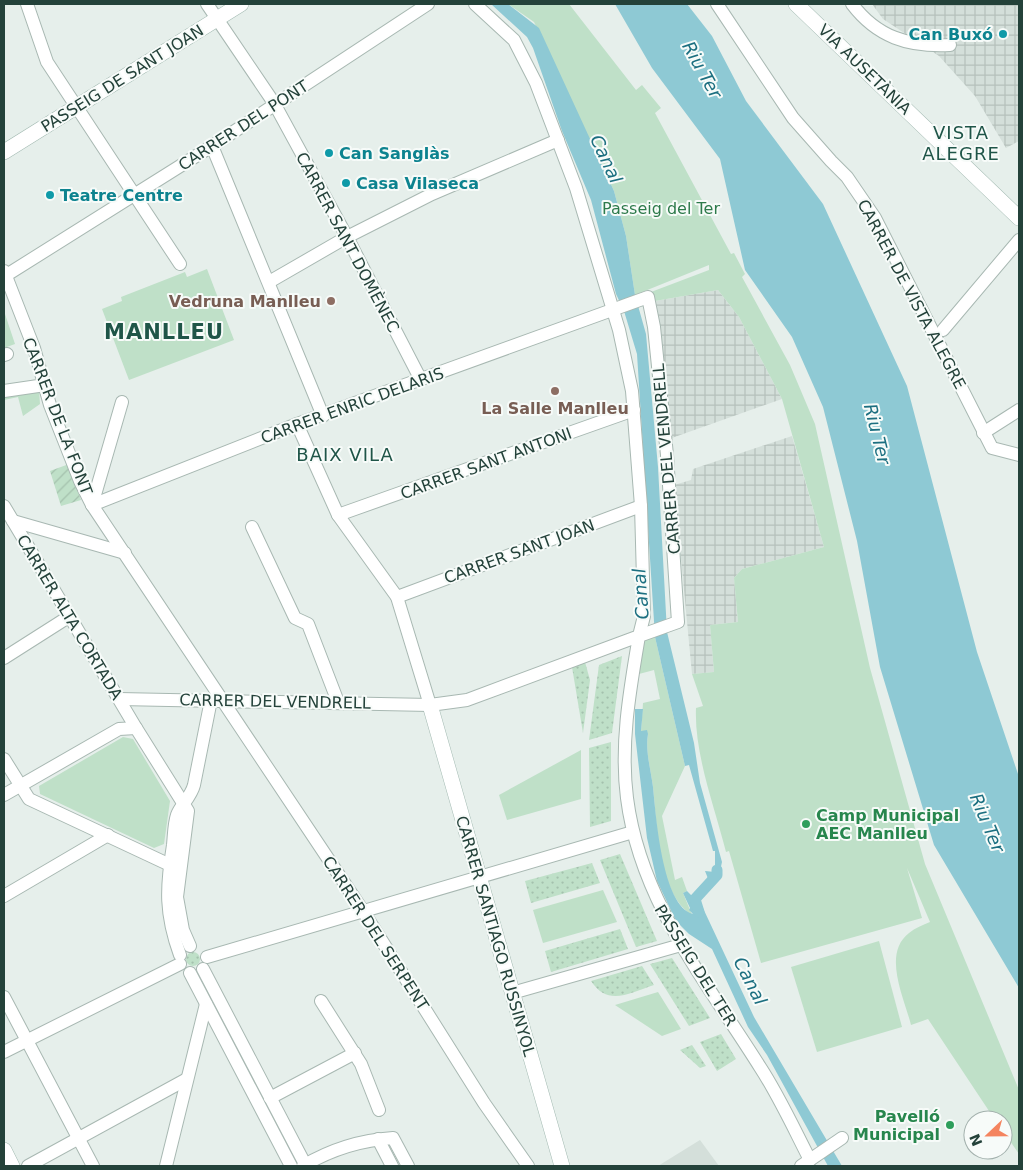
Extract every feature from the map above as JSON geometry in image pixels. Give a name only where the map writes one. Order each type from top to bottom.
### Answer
[{"type":"street","points":[[27,4],[47,62],[180,264]]},
{"type":"street","name":"CARRER SANT DOMÈNEC","points":[[207,4],[274,103],[347,237],[421,380]]},
{"type":"street","name":"PASSEIG DE SANT JOAN","points":[[4,152],[241,4]]},
{"type":"street","name":"CARRER DEL PONT","points":[[4,274],[212,146],[274,103],[428,4]]},
{"type":"street","name":"PASSEIG DEL TER","points":[[475,4],[514,40],[536,83],[576,188],[617,307],[634,410],[641,506],[644,616],[639,636],[628,712],[625,763],[632,832],[653,894],[681,945],[761,1069],[810,1160]]},
{"type":"street","name":"CARRER DE VISTA ALEGRE","points":[[717,4],[794,118],[847,177],[876,218],[992,448],[1019,455]]},
{"type":"street","name":"VIA AUSETÀNIA","points":[[796,4],[1019,218]]},
{"type":"street","points":[[852,4],[866,22],[901,41],[934,46],[950,45]]},
{"type":"street","points":[[269,282],[347,237],[432,194],[558,140]]},
{"type":"street","points":[[212,146],[323,416]]},
{"type":"street","points":[[943,330],[1019,240]]},
{"type":"street","name":"CARRER DE LA FONT","points":[[4,274],[34,348],[60,430],[80,481],[92,505],[125,552],[217,700]]},
{"type":"street","name":"CARRER DEL VENDRELL","points":[[119,699],[430,705],[466,700],[678,622],[666,445],[654,327],[648,297],[617,307]]},
{"type":"street","name":"CARRER ENRIC DELARIS","points":[[92,505],[297,424],[617,307]]},
{"type":"street","points":[[4,391],[45,385]]},
{"type":"street","points":[[92,505],[122,402]]},
{"type":"street","name":"CARRER SANT ANTONI","points":[[338,515],[634,410]]},
{"type":"street","points":[[983,433],[1019,410]]},
{"type":"street","points":[[297,424],[338,515],[397,597],[430,705]]},
{"type":"street","name":"CARRER ALTA CORTADA","points":[[4,506],[184,805]]},
{"type":"street","name":"CARRER SANT JOAN","points":[[397,597],[641,506]]},
{"type":"street","points":[[13,521],[125,552]]},
{"type":"street","points":[[252,527],[296,618],[308,624],[338,702]]},
{"type":"street","points":[[4,658],[70,616]]},
{"type":"street","points":[[119,699],[119,729]]},
{"type":"street","points":[[217,700],[194,785],[178,813],[170,865],[167,904],[172,932],[190,973],[290,1166]]},
{"type":"street","name":"CARRER DEL SERPENT","points":[[217,700],[362,910],[484,1103],[528,1166]]},
{"type":"street","name":"CARRER SANTIAGO RUSSINYOL","points":[[430,705],[562,1166]]},
{"type":"street","points":[[4,795],[119,729],[136,728]]},
{"type":"street","points":[[4,759],[29,799],[170,865]]},
{"type":"street","points":[[183,955],[183,930],[177,897],[188,810],[184,805]]},
{"type":"street","points":[[190,973],[205,963],[362,910],[479,878],[632,832]]},
{"type":"street","points":[[4,896],[108,835]]},
{"type":"street","points":[[512,993],[681,945]]},
{"type":"street","points":[[4,1052],[199,946],[205,963],[304,1166],[333,1151],[378,1139],[393,1138],[408,1166]]},
{"type":"street","points":[[4,998],[93,1166]]},
{"type":"street","points":[[321,1000],[355,1053],[379,1110]]},
{"type":"street","points":[[166,1166],[206,1004]]},
{"type":"street","points":[[270,1098],[355,1053]]},
{"type":"street","points":[[28,1166],[187,1079]]},
{"type":"street","points":[[810,1160],[842,1138]]},
{"type":"street","points":[[378,1139],[392,1166]]},
{"type":"street","points":[[4,1150],[12,1166]]},
{"type":"shaded area","points":[[872,4],[1019,4],[1019,141],[1006,148],[975,96],[939,56],[883,19]]},
{"type":"shaded area","points":[[718,290],[739,317],[782,399],[669,439],[655,301]]},
{"type":"shaded area","points":[[792,436],[824,547],[742,569],[734,578],[738,622],[710,625],[714,672],[692,674],[674,485],[691,480],[693,469]]},
{"type":"shaded area","points":[[700,1140],[719,1166],[658,1166]]},
{"type":"green space","name":"Passeig del Ter","points":[[508,4],[569,4],[636,90],[642,85],[661,108],[655,113],[731,254],[734,253],[745,274],[742,277],[790,365],[815,424],[870,668],[925,864],[1019,1090],[1019,1154],[1013,1145],[1013,1110],[988,1110],[928,1019],[911,1025],[897,976],[897,952],[901,942],[909,933],[930,922],[907,868],[922,918],[761,963],[729,851],[726,852],[706,781],[696,726],[696,708],[703,706],[692,674],[714,672],[710,625],[738,622],[734,578],[742,569],[824,547],[782,399],[739,317],[718,290],[655,301],[651,292],[709,270],[709,265],[635,295],[626,236],[614,191],[534,22]]},
{"type":"green space","points":[[207,269],[234,340],[129,380],[102,309],[122,301],[121,297],[185,272],[187,277]]},
{"type":"green space","points":[[4,311],[15,344],[4,348]]},
{"type":"green space","points":[[39,389],[40,404],[23,416],[18,397],[4,400],[4,395]]},
{"type":"green space","points":[[69,464],[81,500],[61,506],[50,471]]},
{"type":"green space","points":[[655,637],[685,766],[662,816],[675,880],[682,877],[687,891],[683,893],[692,915],[681,905],[672,891],[666,875],[658,838],[648,754],[648,734],[641,732],[643,703],[660,699],[654,670],[639,674],[644,640]]},
{"type":"green space","points":[[622,656],[612,733],[589,740],[599,665]]},
{"type":"green space","points":[[585,662],[590,680],[583,733],[572,667]]},
{"type":"green space","points":[[123,737],[133,739],[170,801],[164,844],[154,848],[40,794],[39,786]]},
{"type":"green space","points":[[611,742],[611,821],[590,827],[589,748]]},
{"type":"green space","points":[[581,750],[581,799],[507,820],[499,795]]},
{"type":"green space","points":[[620,854],[657,941],[636,947],[600,860]]},
{"type":"green space","points":[[592,863],[600,883],[531,903],[525,881]]},
{"type":"green space","points":[[603,890],[617,922],[543,943],[533,910]]},
{"type":"green space","points":[[620,929],[628,949],[551,972],[545,951]]},
{"type":"green space","points":[[879,941],[902,1027],[817,1052],[791,967]]},
{"type":"green space","points":[[190,952],[196,952],[200,959],[196,966],[190,966],[186,962],[186,956]]},
{"type":"green space","points":[[672,958],[710,1018],[689,1026],[650,964]]},
{"type":"green space","points":[[642,966],[654,985],[628,994],[612,996],[604,994],[591,981]]},
{"type":"green space","points":[[658,992],[681,1029],[662,1036],[615,1005]]},
{"type":"green space","points":[[721,1034],[736,1059],[717,1071],[700,1042]]},
{"type":"green space","points":[[692,1045],[706,1066],[700,1068],[680,1050]]},
{"type":"water","points":[[491,4],[508,4],[539,28],[614,191],[626,236],[635,295],[646,334],[658,467],[667,632],[694,743],[700,783],[722,862],[718,880],[709,881],[705,871],[715,872],[715,851],[713,851],[689,765],[685,766],[655,637],[637,354],[624,311],[616,294],[591,200],[562,131],[533,48],[527,37]]},
{"type":"water","name":"Riu Ter","points":[[615,4],[687,4],[712,36],[746,101],[823,204],[907,386],[977,652],[1019,777],[1019,988],[934,845],[880,667],[857,541],[823,407],[792,337],[745,270],[720,159],[652,68]]},
{"type":"water","points":[[635,709],[643,709],[641,731],[647,730],[648,734],[648,754],[662,858],[674,895],[683,907],[693,914],[689,910],[690,908],[683,893],[687,891],[702,906],[754,1017],[842,1166],[828,1166],[767,1055],[748,1027],[712,949],[689,934],[676,921],[657,881],[647,838],[635,734]]},
{"type":"waterway","name":"Canal","points":[[699,912],[695,899],[717,875],[717,870]]},
{"type":"place","name":"Can Buxó","points":[[1003,34]]},
{"type":"place","name":"Can Sanglàs","points":[[329,153]]},
{"type":"place","name":"Casa Vilaseca","points":[[346,183]]},
{"type":"place","name":"Teatre Centre","points":[[50,195]]},
{"type":"place","name":"Vedruna Manlleu","points":[[331,301]]},
{"type":"place","name":"La Salle Manlleu","points":[[555,391]]},
{"type":"place","name":"Camp Municipal AEC Manlleu","points":[[806,824]]},
{"type":"place","name":"Pavelló Municipal","points":[[950,1125]]},
{"type":"district","name":"VISTA ALEGRE","points":[[961,143]]},
{"type":"district","name":"MANLLEU","points":[[164,332]]},
{"type":"district","name":"BAIX VILA","points":[[345,455]]}]
